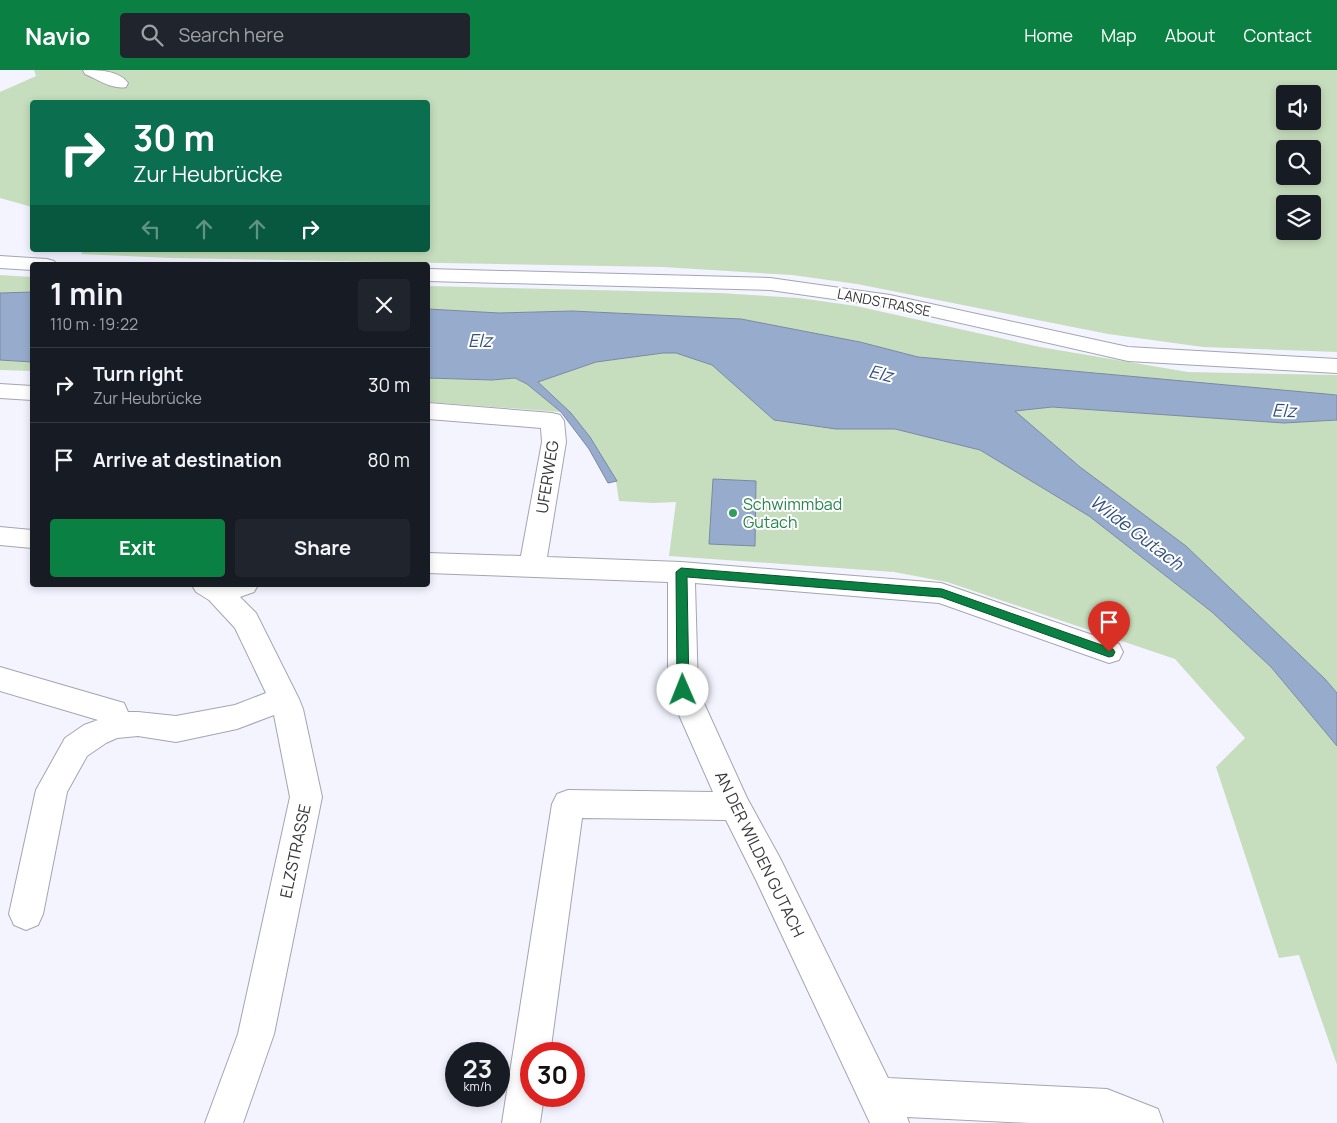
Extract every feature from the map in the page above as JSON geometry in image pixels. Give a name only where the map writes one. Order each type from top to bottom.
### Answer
[{"type":"street","points":[[91,70],[120,83]]},
{"type":"street","points":[[0,262],[30,264]]},
{"type":"street","name":"LANDSTRASSE","points":[[430,275],[770,284],[890,301],[1128,354],[1337,366]]},
{"type":"street","points":[[0,391],[30,393]]},
{"type":"street","name":"UFERWEG","points":[[430,411],[552,421],[554,442],[532,567]]},
{"type":"street","points":[[0,536],[30,539]]},
{"type":"street","points":[[430,563],[681,572],[942,593],[1109,652]]},
{"type":"street","name":"AN DER WILDEN GUTACH","points":[[681,572],[683,690],[735,806],[768,869],[884,1109]]},
{"type":"street","name":"ELZSTRASSE","points":[[223,588],[246,620],[288,709],[306,797],[256,1034],[224,1123]]},
{"type":"street","points":[[0,679],[113,712],[115,726]]},
{"type":"street","points":[[26,914],[52,790],[76,748],[95,734],[115,726],[138,724],[176,730],[237,717],[284,699]]},
{"type":"street","points":[[533,1042],[568,804],[735,806]]},
{"type":"street","points":[[521,1123],[523,1107]]},
{"type":"street","points":[[884,1109],[1107,1108],[1144,1123]]},
{"type":"green space","points":[[34,70],[1337,70],[1337,352],[1203,347],[1108,334],[857,284],[792,275],[663,267],[171,258],[81,254],[82,252],[430,252],[430,100],[30,100],[30,206],[0,198],[0,92],[36,76]]},
{"type":"green space","points":[[0,275],[30,277],[30,292],[0,293]]},
{"type":"green space","points":[[430,286],[719,293],[799,298],[856,306],[1040,347],[1188,372],[1337,375],[1337,394],[1317,394],[918,357],[860,342],[741,319],[572,311],[499,313],[430,309]]},
{"type":"green space","points":[[676,353],[712,365],[774,420],[895,429],[980,450],[1089,516],[1212,612],[1271,667],[1337,746],[1337,1065],[1299,955],[1279,958],[1216,767],[1245,738],[1175,659],[947,582],[894,572],[669,556],[676,502],[619,501],[616,481],[590,437],[571,413],[537,382],[596,362]]},
{"type":"green space","points":[[0,360],[30,362],[30,371],[0,370]]},
{"type":"green space","points":[[430,378],[492,380],[515,378],[527,384],[561,412],[430,402]]},
{"type":"green space","points":[[1052,407],[1284,423],[1337,420],[1337,693],[1325,679],[1186,546],[1080,467],[1015,411]]},
{"type":"water","points":[[30,292],[30,362],[0,360],[0,293]]},
{"type":"water","points":[[430,309],[499,313],[572,311],[741,319],[860,342],[918,357],[1337,395],[1337,420],[1284,423],[1052,407],[1015,411],[1080,467],[1186,546],[1325,679],[1337,693],[1337,746],[1271,667],[1212,612],[1089,516],[980,450],[895,429],[836,429],[774,420],[712,365],[676,353],[663,353],[596,362],[538,382],[571,413],[590,437],[617,481],[608,483],[589,449],[561,412],[527,384],[515,378],[492,380],[430,378]]},
{"type":"water","name":"Schwimmbad Gutach","points":[[713,479],[756,481],[755,546],[709,544]]},
{"type":"place","name":"Schwimmbad Gutach","points":[[733,513]]},
{"type":"route","points":[[683,690],[681,572],[942,593],[1109,652]]},
{"type":"water label","name":"Elz","points":[[480,340]]},
{"type":"water label","name":"Elz","points":[[881,373]]},
{"type":"water label","name":"Elz","points":[[1284,410]]},
{"type":"water label","name":"Wilde Gutach","points":[[1137,532]]}]
